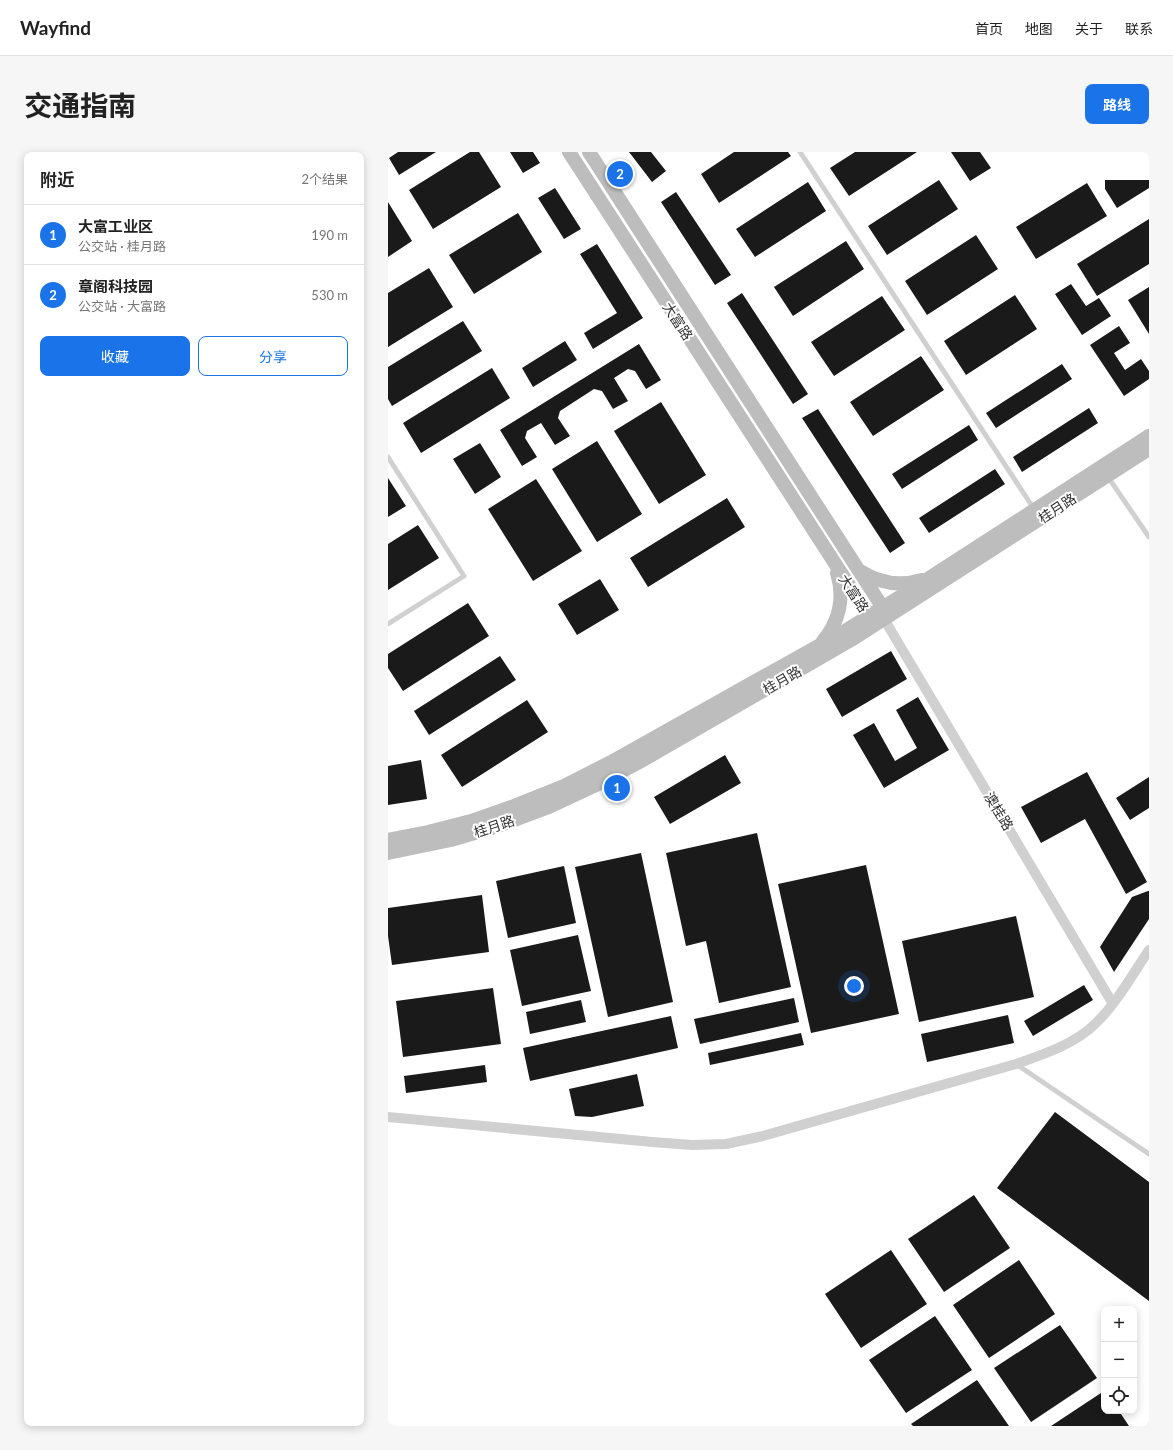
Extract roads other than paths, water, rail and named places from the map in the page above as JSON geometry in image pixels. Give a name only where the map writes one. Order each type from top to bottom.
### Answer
[{"type":"main road","name":"大富路","points":[[569,152],[869,616],[884,613],[858,570],[589,152]]},
{"type":"main road","name":"桂月路","points":[[388,853],[451,840],[498,826],[594,786],[643,760],[851,640],[933,575],[1149,436]]},
{"type":"main road","name":"桂月路","points":[[884,613],[1108,476],[1149,449]]},
{"type":"main road","points":[[817,536],[830,527]]},
{"type":"main road","points":[[818,646],[830,632],[837,620],[840,606],[841,592],[833,561]]},
{"type":"main road","points":[[858,570],[870,577],[893,583],[913,582],[933,575]]},
{"type":"main road","name":"桂月路","points":[[388,840],[471,821],[564,786],[611,762],[869,616]]},
{"type":"street","name":"澳桂路","points":[[884,613],[1113,1004]]},
{"type":"street","points":[[388,1117],[692,1145],[726,1144],[763,1136],[1016,1064],[1067,1044],[1094,1025],[1113,1004],[1149,950]]},
{"type":"lane","points":[[800,152],[1035,510]]},
{"type":"lane","points":[[388,457],[464,576],[388,624]]},
{"type":"lane","points":[[1108,476],[1149,537]]},
{"type":"lane","points":[[1016,1064],[1149,1154]]},
{"type":"place","name":"章阁科技园","points":[[620,174]]},
{"type":"place","name":"大富工业区","points":[[617,788]]}]
